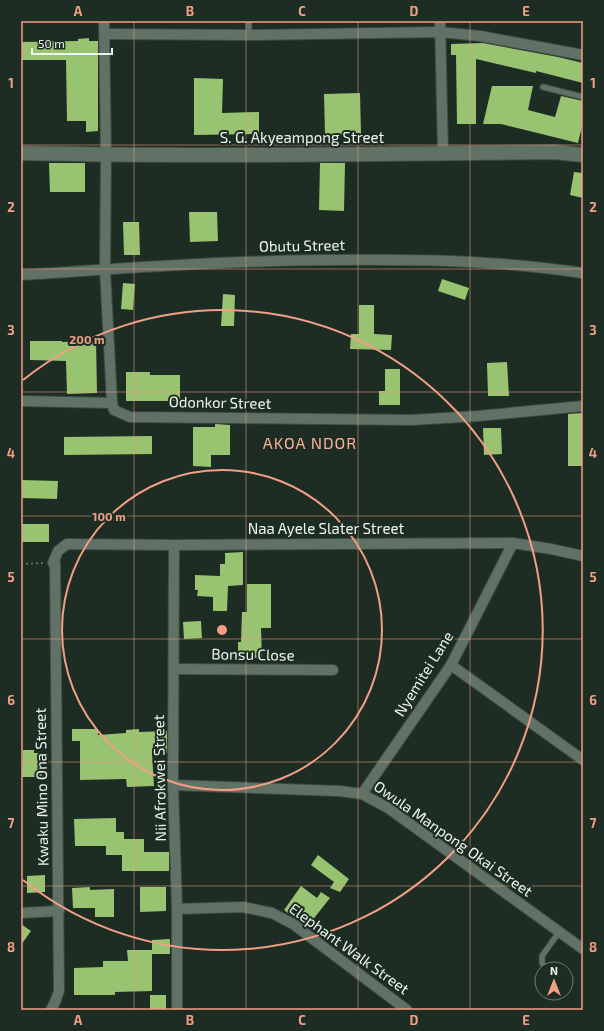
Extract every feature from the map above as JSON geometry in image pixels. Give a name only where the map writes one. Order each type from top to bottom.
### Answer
[{"type":"street","points":[[21,401],[112,403],[105,269],[106,155],[104,21]]},
{"type":"street","points":[[440,21],[443,153]]},
{"type":"street","points":[[105,34],[249,35],[440,32],[480,36],[583,55]]},
{"type":"street","name":"S. G. Akyeampong Street","points":[[21,153],[106,155],[271,155],[554,152],[583,155]]},
{"type":"street","name":"Obutu Street","points":[[21,275],[105,269],[276,261],[404,259],[453,260],[540,267],[583,273]]},
{"type":"street","name":"Odonkor Street","points":[[112,403],[114,410],[130,417],[411,420],[478,416],[583,406]]},
{"type":"street","name":"Naa Ayele Slater Street","points":[[53,563],[58,551],[68,544],[174,545],[514,543],[583,556]]},
{"type":"street","name":"Nyemitei Lane","points":[[362,794],[451,665],[514,543]]},
{"type":"street","name":"Nii Afrokwei Street","points":[[174,545],[173,785],[178,909],[178,1010]]},
{"type":"street","name":"Kwaku Mino Ona Street","points":[[51,1010],[59,992],[53,563]]},
{"type":"street","points":[[451,665],[583,760]]},
{"type":"street","name":"Bonsu Close","points":[[174,669],[333,670]]},
{"type":"street","name":"Owula Manpong Okai Street","points":[[173,785],[339,791],[362,794],[388,808],[583,949]]},
{"type":"street","name":"Elephant Walk Street","points":[[178,909],[243,907],[272,913],[293,924],[407,1010]]},
{"type":"street","points":[[21,913],[59,911]]},
{"type":"lane","points":[[249,21],[249,35]]},
{"type":"lane","points":[[543,87],[583,97]]},
{"type":"lane","points":[[542,961],[542,956],[559,932]]},
{"type":"path","points":[[21,564],[53,563]]},
{"type":"building","points":[[89,38],[89,41],[98,41],[98,131],[86,132],[86,121],[67,121],[66,60],[21,60],[21,42],[78,41],[78,39]]},
{"type":"building","points":[[483,43],[583,63],[583,83],[536,71],[536,73],[476,59],[476,124],[457,124],[456,55],[451,55],[451,44]]},
{"type":"building","points":[[194,78],[223,79],[222,113],[259,112],[259,134],[194,135]]},
{"type":"building","points":[[492,86],[533,86],[528,110],[555,117],[561,96],[583,101],[583,122],[578,143],[501,124],[483,124]]},
{"type":"building","points":[[360,93],[361,134],[325,135],[324,94]]},
{"type":"building","points":[[49,163],[85,163],[85,192],[50,192]]},
{"type":"building","points":[[320,163],[345,163],[344,211],[319,210]]},
{"type":"building","points":[[574,172],[583,173],[583,198],[570,195]]},
{"type":"building","points":[[189,212],[217,212],[218,241],[190,242]]},
{"type":"building","points":[[123,222],[139,222],[140,255],[124,255]]},
{"type":"building","points":[[442,279],[469,288],[465,300],[438,291]]},
{"type":"building","points":[[123,283],[135,284],[133,310],[121,309]]},
{"type":"building","points":[[223,294],[235,295],[234,326],[221,326]]},
{"type":"building","points":[[359,305],[374,305],[374,334],[392,335],[391,350],[350,349],[351,334],[359,334]]},
{"type":"building","points":[[30,341],[96,341],[97,393],[67,394],[66,361],[30,360]]},
{"type":"building","points":[[507,362],[509,396],[488,396],[487,363]]},
{"type":"building","points":[[385,369],[400,369],[400,405],[379,405],[379,391],[385,391]]},
{"type":"building","points":[[126,372],[150,372],[150,375],[180,375],[180,401],[126,401]]},
{"type":"building","points":[[583,413],[583,466],[568,466],[568,414]]},
{"type":"building","points":[[215,424],[230,425],[230,455],[211,455],[211,467],[193,466],[193,427],[215,427]]},
{"type":"building","points":[[483,428],[501,428],[502,454],[484,455]]},
{"type":"building","points":[[152,436],[152,454],[64,455],[64,437]]},
{"type":"building","points":[[21,480],[58,481],[57,499],[21,498]]},
{"type":"building","points":[[21,524],[49,524],[49,542],[21,542]]},
{"type":"building","points":[[243,552],[243,585],[228,586],[227,611],[213,611],[213,597],[197,596],[198,590],[195,590],[195,575],[220,576],[220,564],[225,564],[225,553]]},
{"type":"building","points":[[247,584],[271,584],[271,628],[261,628],[262,658],[238,658],[238,642],[241,642],[242,612],[247,612]]},
{"type":"building","points":[[201,621],[202,638],[184,639],[183,622]]},
{"type":"building","points":[[72,729],[98,729],[98,735],[126,733],[126,730],[139,729],[139,732],[167,731],[167,753],[152,753],[154,786],[127,787],[126,779],[80,780],[80,741],[72,741]]},
{"type":"building","points":[[23,750],[34,750],[34,753],[42,753],[42,777],[22,777]]},
{"type":"building","points":[[116,818],[116,832],[124,832],[124,839],[144,839],[144,852],[169,852],[169,871],[122,871],[122,855],[106,855],[106,846],[75,846],[74,819]]},
{"type":"building","points":[[318,855],[349,879],[340,892],[330,888],[334,882],[311,865]]},
{"type":"building","points":[[45,875],[45,892],[27,893],[27,876]]},
{"type":"building","points":[[301,886],[317,898],[321,892],[330,898],[307,927],[284,910]]},
{"type":"building","points":[[90,887],[90,890],[114,889],[114,917],[95,917],[95,908],[73,908],[72,888]]},
{"type":"building","points":[[140,887],[166,887],[166,911],[140,912]]},
{"type":"building","points":[[21,924],[31,931],[21,945]]},
{"type":"building","points":[[170,939],[170,954],[152,954],[152,940]]},
{"type":"building","points":[[127,950],[152,950],[152,991],[115,992],[115,995],[74,995],[74,968],[103,967],[103,961],[128,961]]},
{"type":"building","points":[[150,995],[166,995],[166,1010],[150,1010]]},
{"type":"district","name":"AKOA NDOR","points":[[310,443]]}]
